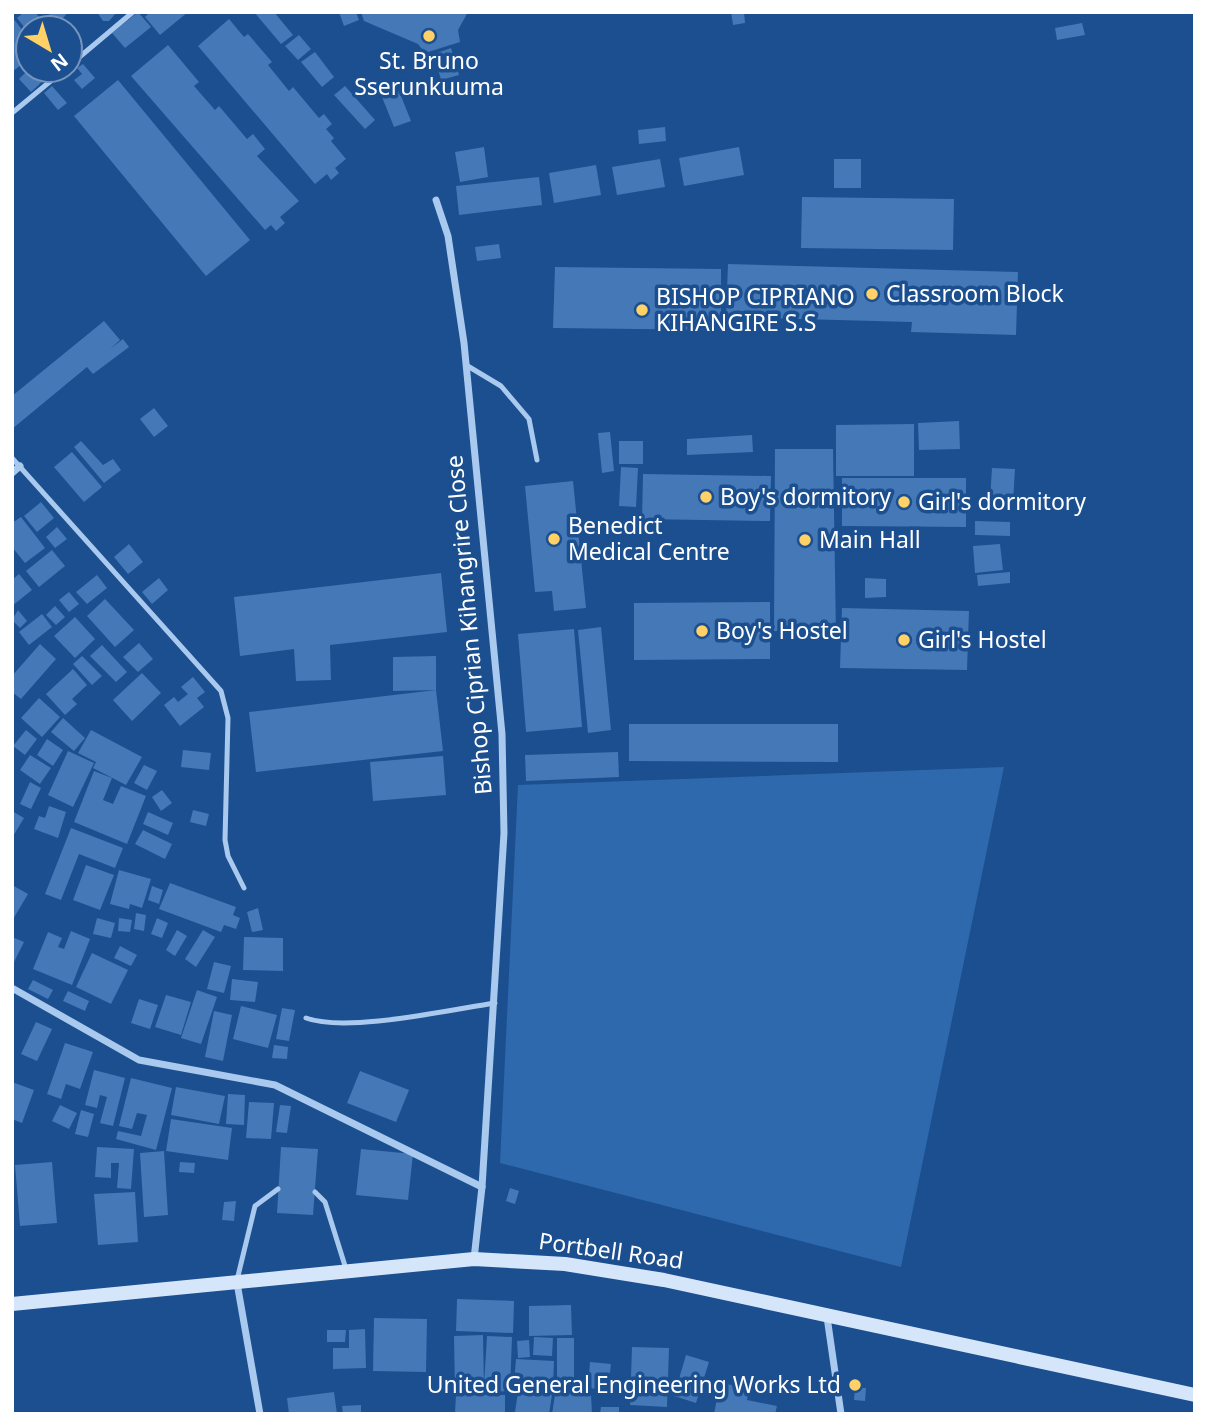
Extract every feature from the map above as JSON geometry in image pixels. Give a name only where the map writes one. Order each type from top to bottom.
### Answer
[{"type":"main road","name":"Portbell Road","points":[[12,1304],[474,1259],[565,1264],[664,1280],[1195,1395]]},
{"type":"street","name":"Bishop Ciprian Kihangrire Close","points":[[436,200],[448,236],[466,365],[502,734],[504,832],[495,1003],[474,1259]]},
{"type":"street","points":[[12,473],[20,466]]},
{"type":"street","points":[[12,988],[139,1060],[275,1085],[482,1187]]},
{"type":"street","points":[[237,1282],[260,1414]]},
{"type":"street","points":[[827,1317],[841,1414]]},
{"type":"lane","points":[[84,53],[133,12]]},
{"type":"lane","points":[[12,113],[47,84]]},
{"type":"lane","points":[[466,365],[501,386],[529,419],[537,460]]},
{"type":"lane","points":[[12,458],[221,691],[228,718],[225,841],[228,856],[244,888]]},
{"type":"lane","points":[[306,1018],[320,1024],[346,1025],[495,1003]]},
{"type":"lane","points":[[237,1282],[255,1206],[278,1189]]},
{"type":"lane","points":[[315,1192],[325,1202],[347,1272]]},
{"type":"shaded area","points":[[1004,767],[901,1267],[500,1163],[518,785]]},
{"type":"building","points":[[48,12],[68,12],[66,14]]},
{"type":"building","points":[[97,12],[117,12],[109,21],[103,21]]},
{"type":"building","points":[[138,12],[151,27],[125,48],[112,33]]},
{"type":"building","points":[[150,12],[188,12],[160,35],[145,17]]},
{"type":"building","points":[[254,12],[274,12],[293,35],[281,44]]},
{"type":"building","points":[[339,12],[356,12],[359,20],[344,26]]},
{"type":"building","name":"St. Bruno Sserunkuuma","points":[[361,12],[468,12],[458,30],[460,42],[425,53],[418,44],[364,21]]},
{"type":"building","points":[[731,12],[744,12],[745,23],[733,25]]},
{"type":"building","points":[[12,17],[14,20],[13,71]]},
{"type":"building","points":[[229,19],[244,37],[248,34],[272,62],[268,65],[289,91],[293,87],[319,118],[324,114],[332,124],[326,129],[334,138],[331,141],[346,159],[335,168],[339,173],[331,180],[327,174],[315,184],[198,46]]},
{"type":"building","points":[[1082,23],[1085,35],[1057,40],[1055,28]]},
{"type":"building","points":[[299,35],[311,49],[298,60],[285,46]]},
{"type":"building","points":[[168,45],[199,82],[194,86],[215,110],[219,106],[247,139],[253,134],[265,149],[257,156],[299,201],[280,217],[285,223],[276,231],[271,225],[265,230],[131,76]]},
{"type":"building","points":[[451,48],[459,75],[441,80],[434,54]]},
{"type":"building","points":[[315,52],[334,77],[322,87],[301,62]]},
{"type":"building","points":[[84,65],[95,78],[82,89],[78,84],[84,84]]},
{"type":"building","points":[[118,80],[250,240],[206,276],[74,116]]},
{"type":"building","points":[[24,84],[40,84],[31,92]]},
{"type":"building","points":[[52,86],[67,103],[58,110],[44,93]]},
{"type":"building","points":[[345,86],[375,120],[365,129],[334,95]]},
{"type":"building","points":[[399,91],[411,121],[394,127],[382,97]]},
{"type":"building","points":[[665,127],[666,141],[639,144],[638,130]]},
{"type":"building","points":[[484,147],[488,177],[460,182],[455,152]]},
{"type":"building","points":[[739,147],[744,175],[684,186],[679,158]]},
{"type":"building","points":[[660,159],[665,187],[617,195],[612,167]]},
{"type":"building","points":[[834,159],[861,159],[861,188],[834,188]]},
{"type":"building","points":[[596,165],[601,195],[554,203],[549,173]]},
{"type":"building","points":[[539,177],[542,205],[459,215],[456,186]]},
{"type":"building","points":[[802,197],[954,199],[953,250],[801,248]]},
{"type":"building","points":[[499,244],[501,258],[477,261],[475,247]]},
{"type":"building","name":"Classroom Block","points":[[728,264],[1018,272],[1016,335],[911,332],[912,322],[726,317]]},
{"type":"building","points":[[555,267],[721,269],[721,330],[553,328]]},
{"type":"building","points":[[104,321],[120,340],[110,349],[123,339],[129,347],[93,374],[87,367],[12,429],[12,396]]},
{"type":"building","points":[[154,408],[168,426],[154,437],[140,419]]},
{"type":"building","points":[[959,421],[960,449],[919,450],[918,423]]},
{"type":"building","points":[[914,424],[914,476],[836,476],[836,425]]},
{"type":"building","points":[[610,432],[614,471],[602,473],[598,433]]},
{"type":"building","points":[[752,435],[753,452],[687,455],[687,439]]},
{"type":"building","points":[[81,441],[103,465],[113,459],[121,470],[104,483],[74,447]]},
{"type":"building","points":[[619,441],[643,441],[643,464],[619,464]]},
{"type":"building","name":"Main Hall","points":[[775,449],[833,449],[836,633],[774,631]]},
{"type":"building","points":[[72,452],[102,487],[84,502],[54,467]]},
{"type":"building","points":[[621,467],[638,468],[636,507],[619,506]]},
{"type":"building","points":[[992,468],[1015,469],[1013,502],[990,501]]},
{"type":"building","name":"Boy's dormitory","points":[[643,474],[771,476],[770,521],[642,519]]},
{"type":"building","name":"Girl's dormitory","points":[[842,478],[966,478],[966,527],[842,526]]},
{"type":"building","name":"Benedict Medical Centre","points":[[573,481],[586,608],[554,611],[552,591],[535,592],[525,486]]},
{"type":"building","points":[[41,502],[54,518],[37,532],[24,516]]},
{"type":"building","points":[[21,517],[45,548],[25,563],[12,547],[12,523]]},
{"type":"building","points":[[975,521],[1010,522],[1010,536],[975,535]]},
{"type":"building","points":[[57,527],[67,539],[55,548],[46,537]]},
{"type":"building","points":[[129,544],[143,562],[128,574],[114,557]]},
{"type":"building","points":[[1000,544],[1003,570],[975,573],[973,546]]},
{"type":"building","points":[[52,550],[65,566],[39,587],[26,571]]},
{"type":"building","points":[[1010,572],[1010,583],[978,586],[977,575]]},
{"type":"building","points":[[441,573],[447,632],[330,645],[331,680],[296,681],[294,649],[240,656],[234,597]]},
{"type":"building","points":[[19,574],[32,590],[12,606],[12,580]]},
{"type":"building","points":[[97,575],[107,588],[87,604],[76,592]]},
{"type":"building","points":[[159,578],[168,590],[152,604],[142,592]]},
{"type":"building","points":[[865,578],[886,579],[886,597],[865,598]]},
{"type":"building","points":[[69,592],[79,604],[69,612],[59,600]]},
{"type":"building","points":[[105,599],[134,630],[115,647],[87,616]]},
{"type":"building","name":"Boy's Hostel","points":[[770,602],[770,659],[634,660],[634,603]]},
{"type":"building","points":[[55,606],[65,617],[56,625],[46,615]]},
{"type":"building","name":"Girl's Hostel","points":[[842,608],[969,611],[967,670],[840,668]]},
{"type":"building","points":[[18,610],[27,621],[20,628],[12,620]]},
{"type":"building","points":[[42,614],[52,627],[29,645],[19,632]]},
{"type":"building","points":[[75,617],[95,639],[75,658],[54,636]]},
{"type":"building","points":[[601,627],[611,730],[588,733],[578,630]]},
{"type":"building","points":[[574,629],[582,727],[526,732],[518,634]]},
{"type":"building","points":[[139,643],[153,659],[138,672],[123,657]]},
{"type":"building","points":[[40,644],[56,659],[21,699],[12,692],[12,676]]},
{"type":"building","points":[[102,645],[127,672],[116,682],[90,656]]},
{"type":"building","points":[[82,656],[102,676],[92,685],[73,664]]},
{"type":"building","points":[[436,656],[436,690],[393,691],[393,657]]},
{"type":"building","points":[[73,669],[87,685],[72,699],[77,704],[65,715],[46,694]]},
{"type":"building","points":[[142,673],[161,693],[132,721],[113,700]]},
{"type":"building","points":[[193,677],[205,692],[197,698],[204,707],[180,726],[164,705],[174,697],[178,702],[188,694],[181,687]]},
{"type":"building","points":[[436,690],[443,751],[256,772],[249,712]]},
{"type":"building","points":[[39,698],[60,717],[42,737],[21,718]]},
{"type":"building","points":[[63,718],[85,738],[74,751],[51,732]]},
{"type":"building","points":[[629,724],[838,724],[838,762],[629,761]]},
{"type":"building","points":[[26,730],[37,739],[25,755],[13,746]]},
{"type":"building","points":[[91,730],[142,757],[126,785],[93,768],[96,762],[78,753]]},
{"type":"building","points":[[47,739],[63,750],[53,766],[37,755]]},
{"type":"building","points":[[183,750],[211,753],[209,770],[181,767]]},
{"type":"building","points":[[68,751],[94,763],[73,807],[48,795]]},
{"type":"building","points":[[618,752],[619,777],[526,781],[525,755]]},
{"type":"building","points":[[30,755],[51,768],[40,784],[20,770]]},
{"type":"building","points":[[443,756],[446,795],[373,801],[370,762]]},
{"type":"building","points":[[144,765],[157,771],[147,790],[134,783]]},
{"type":"building","points":[[94,771],[112,778],[103,800],[113,804],[121,786],[146,796],[127,844],[74,822]]},
{"type":"building","points":[[30,782],[41,788],[31,809],[20,804]]},
{"type":"building","points":[[162,790],[172,803],[161,811],[152,797]]},
{"type":"building","points":[[49,806],[66,812],[58,838],[34,829],[39,816],[45,818]]},
{"type":"building","points":[[193,810],[209,814],[206,826],[190,822]]},
{"type":"building","points":[[12,811],[24,818],[12,838]]},
{"type":"building","points":[[148,812],[173,823],[168,835],[143,824]]},
{"type":"building","points":[[71,828],[123,848],[115,868],[79,854],[61,900],[45,894]]},
{"type":"building","points":[[143,830],[172,844],[165,859],[135,844]]},
{"type":"building","points":[[86,865],[114,875],[100,910],[73,900]]},
{"type":"building","points":[[119,870],[151,879],[142,908],[130,904],[129,909],[110,904]]},
{"type":"building","points":[[170,883],[236,907],[233,915],[240,918],[236,929],[224,925],[221,932],[159,909]]},
{"type":"building","points":[[12,885],[28,894],[12,921]]},
{"type":"building","points":[[152,886],[163,890],[159,904],[148,900]]},
{"type":"building","points":[[258,908],[263,930],[252,932],[247,912]]},
{"type":"building","points":[[136,913],[146,915],[144,931],[134,929]]},
{"type":"building","points":[[97,918],[115,923],[111,938],[93,934]]},
{"type":"building","points":[[119,918],[132,920],[130,932],[118,931]]},
{"type":"building","points":[[157,918],[168,923],[162,938],[151,934]]},
{"type":"building","points":[[177,930],[187,936],[175,956],[166,950]]},
{"type":"building","points":[[203,930],[215,937],[196,967],[185,959]]},
{"type":"building","points":[[71,931],[90,939],[72,985],[33,969],[48,932],[62,938],[58,947],[64,949]]},
{"type":"building","points":[[12,937],[24,942],[12,966]]},
{"type":"building","points":[[244,937],[283,938],[283,971],[243,970]]},
{"type":"building","points":[[120,946],[137,955],[131,966],[114,958]]},
{"type":"building","points":[[92,953],[128,970],[111,1004],[76,987]]},
{"type":"building","points":[[214,962],[231,966],[224,993],[207,989]]},
{"type":"building","points":[[232,979],[258,982],[255,1002],[230,1000]]},
{"type":"building","points":[[33,980],[53,990],[48,999],[28,989]]},
{"type":"building","points":[[197,990],[217,997],[201,1044],[181,1038]]},
{"type":"building","points":[[68,991],[89,1001],[85,1011],[63,1001]]},
{"type":"building","points":[[166,995],[191,1002],[181,1035],[155,1027]]},
{"type":"building","points":[[139,999],[158,1005],[150,1029],[131,1023]]},
{"type":"building","points":[[241,1006],[277,1015],[268,1048],[233,1039]]},
{"type":"building","points":[[282,1008],[295,1010],[289,1041],[276,1039]]},
{"type":"building","points":[[214,1011],[232,1015],[223,1061],[205,1057]]},
{"type":"building","points":[[36,1022],[52,1029],[37,1061],[21,1054]]},
{"type":"building","points":[[65,1043],[93,1052],[80,1089],[66,1084],[61,1099],[47,1094]]},
{"type":"building","points":[[274,1045],[288,1047],[287,1059],[272,1058]]},
{"type":"building","points":[[94,1070],[125,1078],[113,1126],[100,1123],[107,1097],[100,1095],[97,1108],[85,1105]]},
{"type":"building","points":[[360,1071],[409,1090],[396,1122],[347,1103]]},
{"type":"building","points":[[131,1078],[172,1088],[156,1150],[116,1139],[118,1131],[141,1136],[147,1115],[137,1113],[132,1129],[119,1126]]},
{"type":"building","points":[[12,1082],[34,1090],[22,1123],[12,1119]]},
{"type":"building","points":[[176,1087],[225,1096],[219,1124],[171,1115]]},
{"type":"building","points":[[228,1094],[245,1095],[244,1125],[226,1124]]},
{"type":"building","points":[[249,1102],[274,1103],[271,1139],[246,1138]]},
{"type":"building","points":[[60,1105],[77,1113],[69,1129],[52,1121]]},
{"type":"building","points":[[280,1105],[291,1106],[287,1133],[276,1132]]},
{"type":"building","points":[[81,1110],[94,1114],[88,1137],[75,1134]]},
{"type":"building","points":[[171,1119],[232,1128],[228,1160],[166,1151]]},
{"type":"building","points":[[97,1147],[134,1149],[131,1189],[117,1188],[119,1163],[111,1163],[111,1178],[95,1177]]},
{"type":"building","points":[[281,1147],[318,1149],[313,1215],[277,1213]]},
{"type":"building","points":[[361,1149],[413,1154],[408,1200],[356,1195]]},
{"type":"building","points":[[164,1151],[168,1215],[144,1217],[140,1153]]},
{"type":"building","points":[[52,1162],[57,1223],[20,1226],[15,1165]]},
{"type":"building","points":[[180,1162],[195,1163],[194,1173],[179,1172]]},
{"type":"building","points":[[510,1188],[519,1191],[515,1204],[506,1201]]},
{"type":"building","points":[[135,1192],[138,1242],[98,1245],[94,1194]]},
{"type":"building","points":[[236,1201],[234,1221],[222,1220],[224,1202]]},
{"type":"building","points":[[457,1299],[514,1301],[513,1333],[456,1331]]},
{"type":"building","points":[[571,1305],[572,1335],[529,1336],[529,1306]]},
{"type":"building","points":[[374,1318],[427,1319],[426,1372],[373,1371]]},
{"type":"building","points":[[365,1329],[366,1368],[333,1369],[333,1348],[349,1348],[349,1330]]},
{"type":"building","points":[[327,1330],[346,1330],[345,1342],[327,1342]]},
{"type":"building","points":[[483,1335],[484,1385],[487,1336],[512,1337],[510,1391],[455,1393],[454,1336]]},
{"type":"building","points":[[534,1337],[553,1338],[552,1356],[533,1355]]},
{"type":"building","points":[[557,1338],[574,1338],[574,1378],[557,1378]]},
{"type":"building","points":[[529,1340],[530,1357],[518,1358],[517,1341]]},
{"type":"building","points":[[632,1347],[669,1348],[667,1407],[630,1405]]},
{"type":"building","points":[[686,1355],[709,1362],[696,1403],[674,1396]]},
{"type":"building","points":[[516,1359],[554,1361],[553,1385],[514,1383]]},
{"type":"building","points":[[590,1362],[611,1364],[608,1390],[588,1388]]},
{"type":"building","points":[[720,1383],[749,1388],[747,1400],[777,1406],[775,1414],[714,1414]]},
{"type":"building","points":[[519,1385],[553,1389],[549,1414],[515,1412]]},
{"type":"building","points":[[556,1388],[591,1394],[592,1414],[552,1414]]},
{"type":"building","points":[[855,1388],[866,1388],[865,1401],[854,1400]]},
{"type":"building","points":[[334,1392],[337,1414],[289,1414],[287,1398]]},
{"type":"building","points":[[456,1394],[505,1395],[505,1414],[455,1414]]},
{"type":"building","points":[[361,1405],[361,1414],[343,1414],[342,1406]]},
{"type":"building","points":[[601,1407],[619,1407],[619,1414],[600,1414]]},
{"type":"place","name":"St. Bruno Sserunkuuma","points":[[429,36]]},
{"type":"place","name":"Classroom Block","points":[[872,294]]},
{"type":"place","name":"BISHOP CIPRIANO KIHANGIRE S.S","points":[[642,310]]},
{"type":"place","name":"Boy's dormitory","points":[[706,497]]},
{"type":"place","name":"Girl's dormitory","points":[[904,502]]},
{"type":"place","name":"Benedict Medical Centre","points":[[554,539]]},
{"type":"place","name":"Main Hall","points":[[805,540]]},
{"type":"place","name":"Boy's Hostel","points":[[702,631]]},
{"type":"place","name":"Girl's Hostel","points":[[904,640]]},
{"type":"place","name":"United General Engineering Works Ltd","points":[[855,1385]]}]
